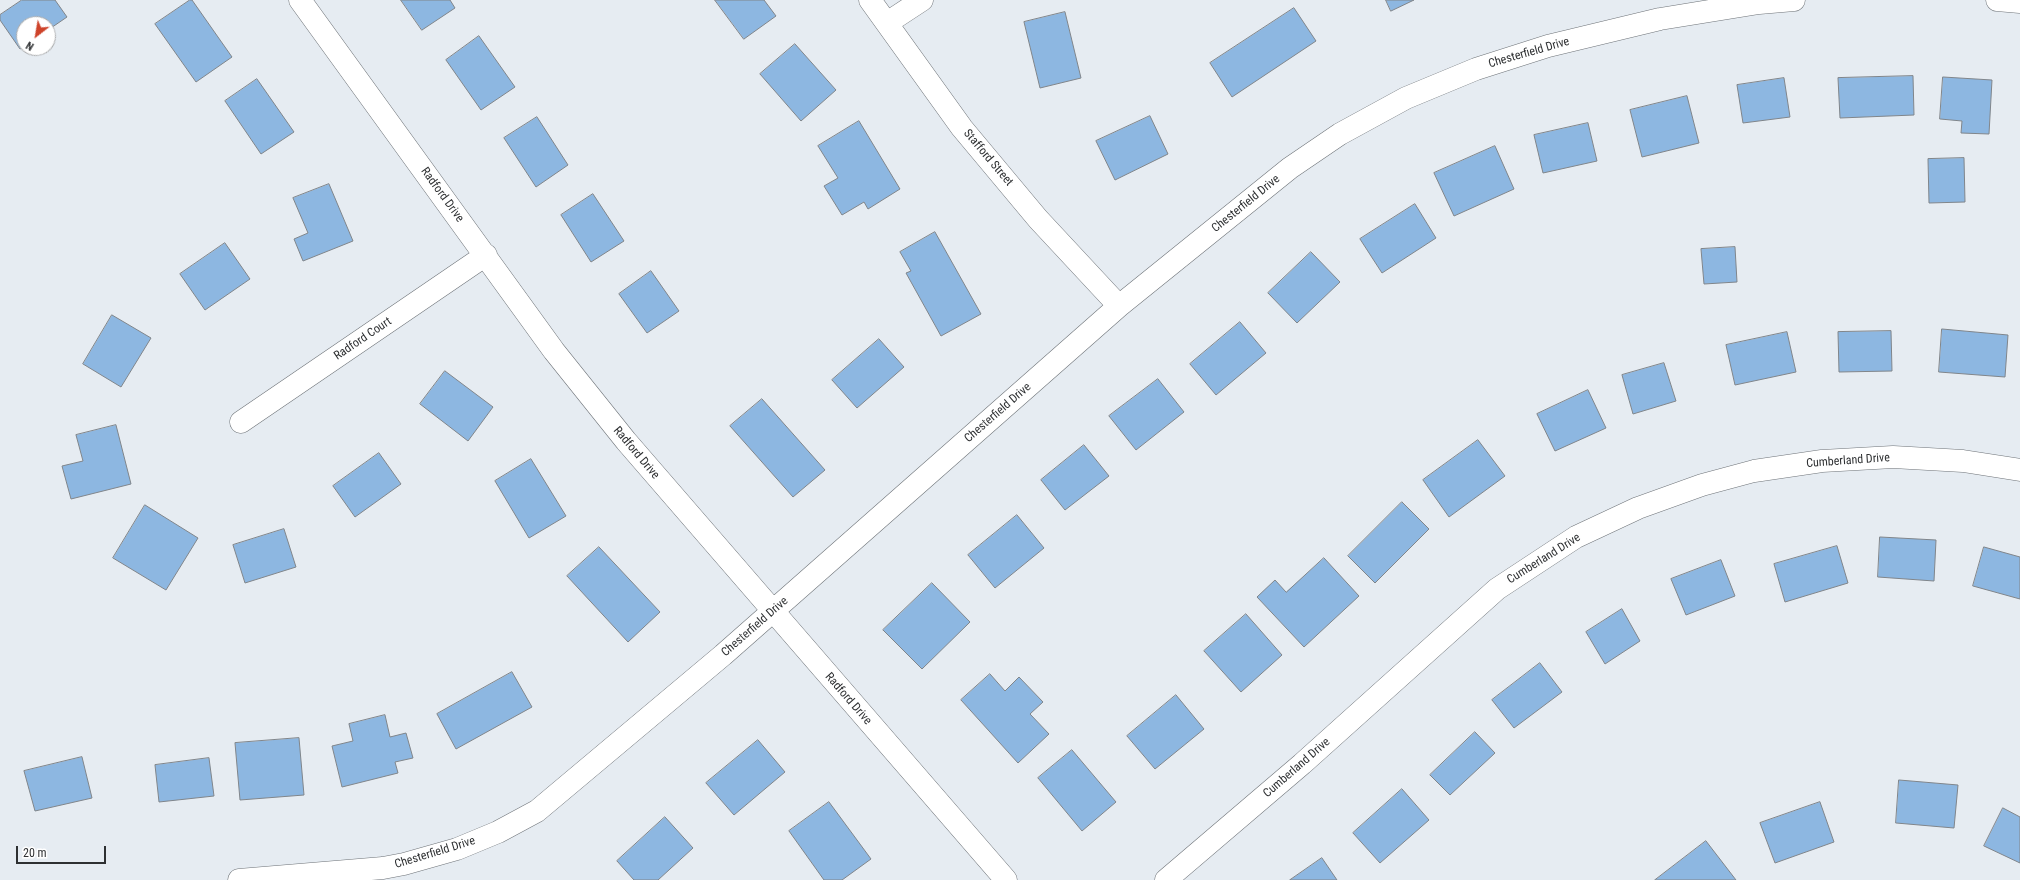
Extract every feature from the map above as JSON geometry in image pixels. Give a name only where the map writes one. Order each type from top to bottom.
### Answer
[{"type":"street","name":"Radford Drive","points":[[300,0],[554,351],[626,441],[772,612],[1006,880]]},
{"type":"street","name":"Stafford Street","points":[[870,0],[962,128],[1038,219],[1119,306]]},
{"type":"street","points":[[887,23],[922,0]]},
{"type":"street","name":"Chesterfield Drive","points":[[239,880],[383,868],[404,864],[457,849],[498,832],[537,812],[772,612],[1119,306],[1290,168],[1340,134],[1406,98],[1476,69],[1548,46],[1660,19],[1759,3],[1794,0]]},
{"type":"street","points":[[1997,0],[2020,2]]},
{"type":"street","name":"Radford Court","points":[[241,422],[486,255]]},
{"type":"street","name":"Cumberland Drive","points":[[1166,880],[1302,764],[1497,589],[1576,537],[1638,508],[1702,485],[1754,471],[1822,461],[1893,457],[1963,461],[2020,470]]},
{"type":"building","points":[[22,0],[55,0],[67,17],[56,25],[56,16],[16,16],[16,43],[0,20],[0,15]]},
{"type":"building","points":[[192,0],[232,57],[196,82],[155,24]]},
{"type":"building","points":[[401,0],[450,0],[455,8],[422,30]]},
{"type":"building","points":[[715,0],[764,0],[776,16],[744,39]]},
{"type":"building","points":[[1386,0],[1414,0],[1391,11]]},
{"type":"building","points":[[1294,8],[1316,41],[1232,97],[1210,63]]},
{"type":"building","points":[[1065,12],[1081,78],[1040,88],[1024,22]]},
{"type":"building","points":[[479,36],[515,87],[481,110],[446,60]]},
{"type":"building","points":[[795,44],[836,90],[801,121],[760,74]]},
{"type":"building","points":[[1913,76],[1914,115],[1840,118],[1838,78]]},
{"type":"building","points":[[1943,77],[1992,80],[1989,134],[1961,133],[1962,121],[1940,119]]},
{"type":"building","points":[[1784,78],[1790,117],[1743,123],[1737,85]]},
{"type":"building","points":[[257,79],[294,132],[261,154],[225,101]]},
{"type":"building","points":[[1687,96],[1699,143],[1642,157],[1630,110]]},
{"type":"building","points":[[1150,116],[1168,154],[1115,180],[1096,141]]},
{"type":"building","points":[[537,117],[568,165],[536,187],[504,138]]},
{"type":"building","points":[[859,121],[900,189],[868,209],[864,202],[842,215],[824,186],[838,178],[818,146]]},
{"type":"building","points":[[1588,123],[1597,161],[1543,173],[1534,135]]},
{"type":"building","points":[[1495,146],[1514,189],[1454,216],[1434,173]]},
{"type":"building","points":[[1964,158],[1965,202],[1929,203],[1928,159]]},
{"type":"building","points":[[329,184],[353,241],[303,261],[294,239],[308,233],[293,198]]},
{"type":"building","points":[[593,194],[624,241],[591,262],[561,215]]},
{"type":"building","points":[[1415,204],[1436,238],[1382,273],[1360,239]]},
{"type":"building","points":[[935,232],[981,314],[941,336],[906,273],[911,271],[900,252]]},
{"type":"building","points":[[225,243],[250,279],[205,310],[180,274]]},
{"type":"building","points":[[1735,247],[1737,282],[1704,284],[1701,249]]},
{"type":"building","points":[[1311,252],[1340,282],[1297,323],[1268,293]]},
{"type":"building","points":[[651,271],[679,311],[647,333],[619,294]]},
{"type":"building","points":[[112,315],[151,338],[121,387],[83,364]]},
{"type":"building","points":[[1240,322],[1266,353],[1216,395],[1190,364]]},
{"type":"building","points":[[1942,329],[2008,335],[2005,377],[1939,372]]},
{"type":"building","points":[[1891,331],[1892,371],[1839,372],[1838,332]]},
{"type":"building","points":[[1787,332],[1796,372],[1735,385],[1726,345]]},
{"type":"building","points":[[879,339],[904,367],[857,408],[832,380]]},
{"type":"building","points":[[1664,363],[1676,401],[1633,414],[1622,375]]},
{"type":"building","points":[[445,371],[493,407],[468,441],[420,404]]},
{"type":"building","points":[[1158,379],[1184,412],[1136,450],[1109,416]]},
{"type":"building","points":[[1588,390],[1606,428],[1555,451],[1537,414]]},
{"type":"building","points":[[762,399],[825,470],[793,497],[730,426]]},
{"type":"building","points":[[116,425],[131,484],[71,499],[62,466],[83,461],[76,435]]},
{"type":"building","points":[[1478,440],[1505,476],[1449,517],[1423,480]]},
{"type":"building","points":[[1084,445],[1109,476],[1065,510],[1041,480]]},
{"type":"building","points":[[379,453],[401,484],[355,517],[333,486]]},
{"type":"building","points":[[531,459],[566,516],[529,538],[495,481]]},
{"type":"building","points":[[1402,502],[1429,529],[1375,583],[1348,556]]},
{"type":"building","points":[[145,505],[198,538],[166,590],[113,558]]},
{"type":"building","points":[[1017,515],[1044,548],[995,588],[968,555]]},
{"type":"building","points":[[284,529],[296,567],[245,583],[233,545]]},
{"type":"building","points":[[1880,537],[1936,540],[1934,581],[1878,577]]},
{"type":"building","points":[[1837,546],[1848,583],[1785,602],[1774,564]]},
{"type":"building","points":[[599,547],[660,612],[628,642],[567,576]]},
{"type":"building","points":[[1984,547],[2020,557],[2020,599],[1973,586]]},
{"type":"building","points":[[1324,558],[1359,596],[1304,647],[1257,597],[1275,580],[1286,592]]},
{"type":"building","points":[[1721,560],[1735,596],[1686,615],[1671,579]]},
{"type":"building","points":[[932,583],[970,622],[922,669],[883,630]]},
{"type":"building","points":[[1622,609],[1640,641],[1605,664],[1586,632]]},
{"type":"building","points":[[1246,614],[1282,655],[1241,692],[1204,651]]},
{"type":"building","points":[[1540,663],[1562,692],[1514,728],[1492,700]]},
{"type":"building","points":[[512,672],[532,707],[456,749],[437,714]]},
{"type":"building","points":[[990,674],[1005,691],[1019,677],[1043,702],[1030,714],[1049,734],[1018,763],[961,700]]},
{"type":"building","points":[[1176,695],[1204,729],[1155,769],[1127,736]]},
{"type":"building","points":[[385,715],[390,737],[406,733],[413,758],[395,762],[398,773],[342,787],[332,746],[353,741],[349,724]]},
{"type":"building","points":[[1475,732],[1495,753],[1450,795],[1430,775]]},
{"type":"building","points":[[299,738],[304,795],[240,800],[235,743]]},
{"type":"building","points":[[758,740],[785,772],[734,815],[706,783]]},
{"type":"building","points":[[1072,750],[1116,802],[1082,831],[1038,778]]},
{"type":"building","points":[[82,757],[92,798],[35,811],[24,771]]},
{"type":"building","points":[[209,758],[214,796],[159,802],[155,765]]},
{"type":"building","points":[[1899,780],[1958,785],[1954,828],[1896,823]]},
{"type":"building","points":[[1402,789],[1429,820],[1380,863],[1353,833]]},
{"type":"building","points":[[829,802],[871,859],[842,880],[824,880],[789,831]]},
{"type":"building","points":[[1820,802],[1834,842],[1775,863],[1760,823]]},
{"type":"building","points":[[2003,808],[2020,817],[2020,863],[1984,846]]},
{"type":"building","points":[[665,817],[693,848],[658,880],[634,880],[617,861]]},
{"type":"building","points":[[1706,841],[1736,880],[1655,880]]},
{"type":"building","points":[[1322,858],[1337,880],[1290,880]]}]
